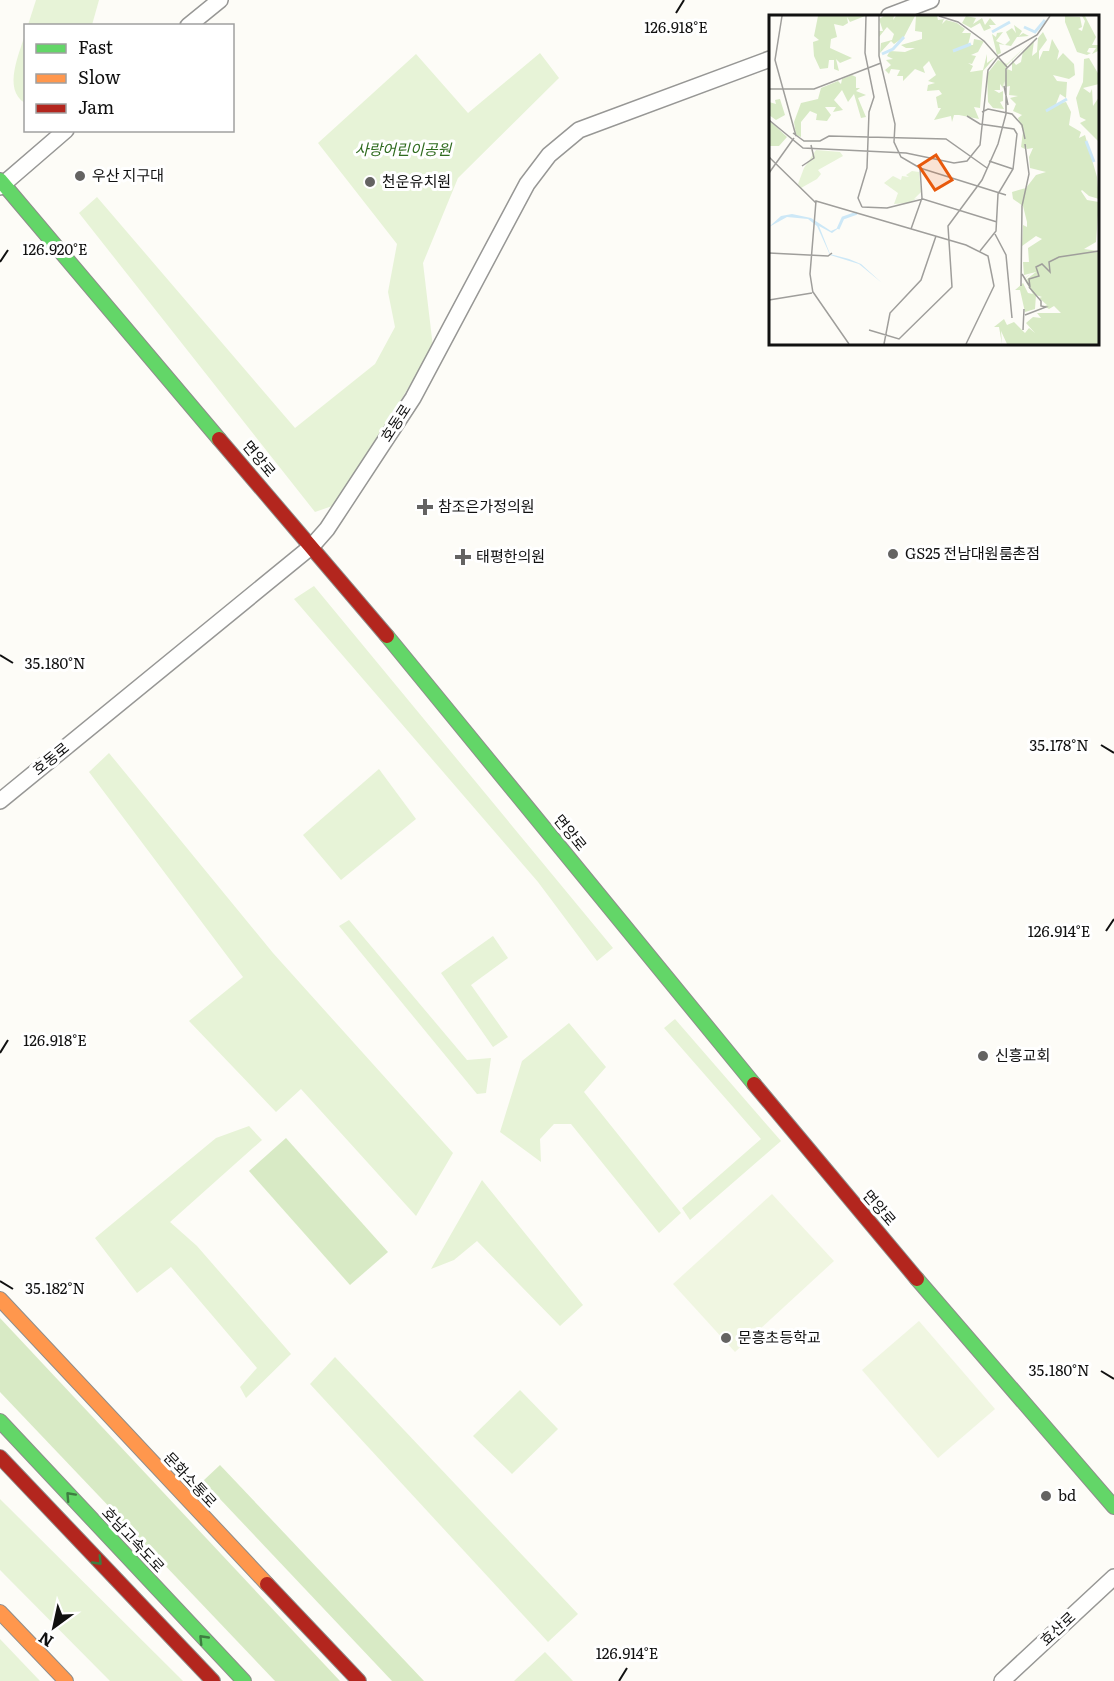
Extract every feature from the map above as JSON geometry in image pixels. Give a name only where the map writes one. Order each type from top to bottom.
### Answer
[{"type":"main road","name":"면앙로","points":[[1,184],[312,546],[455,717],[799,1140],[1037,1421],[1113,1506]]},
{"type":"main road","name":"문화소통로","points":[[0,1299],[359,1681]]},
{"type":"main road","name":"호남고속도로","points":[[0,1421],[244,1681]]},
{"type":"main road","points":[[0,1457],[213,1681]]},
{"type":"main road","points":[[0,1612],[66,1681]]},
{"type":"street","points":[[190,24],[220,0]]},
{"type":"street","points":[[892,15],[931,0]]},
{"type":"street","name":"호동로","points":[[0,801],[312,546],[350,495],[413,398],[527,184],[549,155],[579,130],[769,60]]},
{"type":"street","points":[[1,184],[64,132]]},
{"type":"street","name":"효산로","points":[[1002,1681],[1114,1577]]},
{"type":"green space","points":[[36,0],[99,0],[92,24],[28,24]]},
{"type":"green space","points":[[24,37],[24,102],[18,97],[15,89],[17,60]]},
{"type":"green space","name":"사랑어린이공원","points":[[540,53],[559,78],[458,178],[423,263],[433,347],[338,504],[315,512],[79,213],[97,197],[295,428],[375,364],[395,327],[388,292],[397,244],[318,143],[416,54],[468,113]]},
{"type":"green space","points":[[314,586],[613,948],[597,961],[538,882],[294,599]]},
{"type":"green space","points":[[109,753],[273,953],[453,1153],[416,1216],[301,1089],[276,1112],[189,1021],[243,977],[89,772]]},
{"type":"green space","points":[[379,769],[416,819],[341,880],[303,835]]},
{"type":"green space","points":[[349,920],[467,1060],[491,1058],[486,1093],[477,1094],[339,926]]},
{"type":"green space","points":[[493,936],[508,958],[471,985],[508,1037],[493,1047],[441,973]]},
{"type":"green space","points":[[675,1019],[781,1141],[690,1220],[682,1208],[761,1139],[664,1028]]},
{"type":"green space","points":[[569,1023],[606,1067],[584,1092],[681,1213],[659,1233],[571,1124],[554,1124],[540,1139],[541,1162],[500,1132],[522,1061]]},
{"type":"green space","points":[[249,1126],[262,1140],[170,1222],[197,1246],[291,1354],[246,1398],[240,1387],[257,1368],[171,1267],[137,1293],[95,1238],[216,1138]]},
{"type":"green space","points":[[286,1138],[388,1252],[350,1285],[249,1171]]},
{"type":"green space","points":[[482,1180],[583,1305],[560,1326],[477,1241],[454,1260],[431,1269]]},
{"type":"green space","points":[[772,1194],[834,1261],[735,1352],[673,1284]]},
{"type":"green space","points":[[0,1318],[340,1681],[275,1681],[0,1392]]},
{"type":"green space","points":[[919,1321],[995,1409],[938,1458],[862,1370]]},
{"type":"green space","points":[[335,1357],[578,1614],[548,1642],[310,1384]]},
{"type":"green space","points":[[520,1390],[558,1429],[512,1474],[473,1436]]},
{"type":"green space","points":[[220,1465],[424,1681],[392,1681],[203,1481]]},
{"type":"green space","points":[[0,1499],[183,1681],[110,1681],[0,1570]]},
{"type":"green space","points":[[0,1639],[40,1681],[0,1681]]},
{"type":"green space","points":[[545,1652],[573,1681],[514,1681]]},
{"type":"traffic: fast","points":[[0,180],[219,439]]},
{"type":"traffic: fast","points":[[387,636],[754,1084]]},
{"type":"traffic: fast","points":[[917,1279],[1114,1507]]},
{"type":"traffic: fast","points":[[0,1421],[244,1681]]},
{"type":"traffic: slow","points":[[0,1299],[267,1584]]},
{"type":"traffic: slow","points":[[0,1612],[66,1681]]},
{"type":"traffic: jam","points":[[219,439],[387,636]]},
{"type":"traffic: jam","points":[[754,1084],[917,1279]]},
{"type":"traffic: jam","points":[[0,1457],[213,1681]]},
{"type":"traffic: jam","points":[[267,1584],[359,1681]]},
{"type":"place","name":"우산 지구대","points":[[80,176]]},
{"type":"place","name":"천운유치원","points":[[370,182]]},
{"type":"place","name":"참조은가정의원","points":[[425,507]]},
{"type":"place","name":"GS25 전남대원룸촌점","points":[[893,554]]},
{"type":"place","name":"태평한의원","points":[[463,557]]},
{"type":"place","name":"신흥교회","points":[[983,1056]]},
{"type":"place","name":"문흥초등학교","points":[[726,1338]]},
{"type":"place","name":"bd","points":[[1046,1496]]}]
